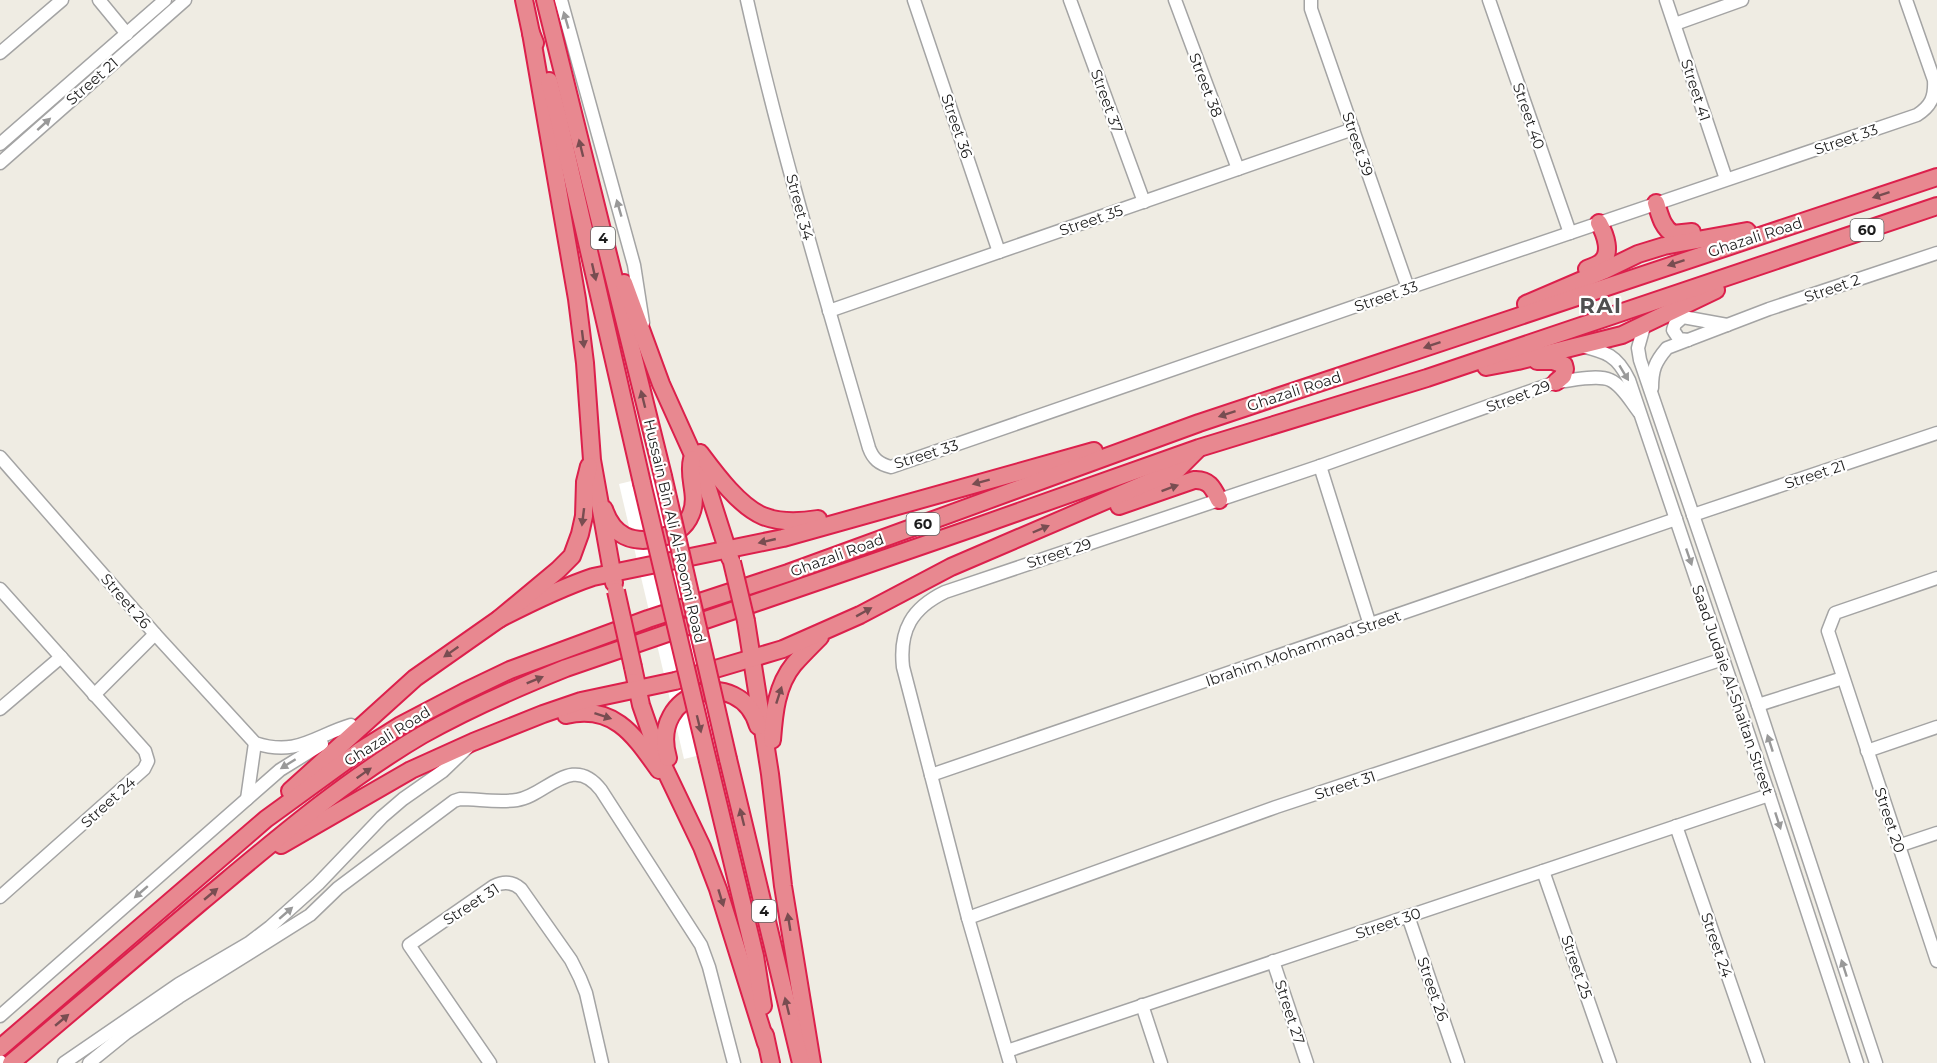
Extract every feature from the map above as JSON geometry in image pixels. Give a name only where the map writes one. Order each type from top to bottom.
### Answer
[{"type":"highway","name":"Hussain Bin Ali Al-Roomi Road","points":[[524,0],[531,33],[547,75],[559,120],[642,483],[755,956],[766,1043],[771,1063]]},
{"type":"highway","name":"Hussain Bin Ali Al-Roomi Road","points":[[545,0],[663,476],[801,1063]]},
{"type":"highway","points":[[531,33],[577,298],[588,395],[592,460],[612,573],[633,667],[647,723],[659,757],[702,847],[718,888],[766,1043]]},
{"type":"highway","points":[[587,174],[646,348],[707,486],[729,555],[746,621],[770,774],[783,886],[812,1063]]},
{"type":"highway","name":"Ghazali Road","points":[[5,1056],[266,819],[361,750],[401,725],[510,670],[648,619],[788,573],[1199,423],[1937,177]]},
{"type":"highway","points":[[1656,203],[1662,222],[1673,234],[1724,227],[1743,231]]},
{"type":"highway","name":"Ghazali Road","points":[[5,1056],[312,810],[376,765],[440,726],[516,688],[566,668],[1199,448],[1427,378],[1937,206]]},
{"type":"highway","points":[[1546,294],[1559,283],[1602,262],[1607,248],[1604,230],[1599,223]]},
{"type":"highway","points":[[1465,334],[1546,294],[1647,251],[1743,231],[1787,226]]},
{"type":"highway","points":[[1518,362],[1622,335],[1796,254]]},
{"type":"highway","points":[[1427,378],[1540,360],[1559,362],[1564,365],[1563,376],[1556,382]]},
{"type":"highway","points":[[677,419],[727,487],[763,516],[799,521],[884,508]]},
{"type":"highway","points":[[499,619],[566,586],[612,573],[729,555],[884,508],[1199,423]]},
{"type":"highway","points":[[240,869],[411,770],[473,742],[581,701],[675,681],[783,649],[825,631],[951,567],[1177,470],[1199,448]]},
{"type":"highway","points":[[592,460],[598,466],[603,507],[608,519],[627,537],[646,541],[676,533],[693,512],[695,498],[690,469],[693,455]]},
{"type":"highway","points":[[266,819],[288,793],[414,678],[499,619],[572,556],[584,516],[585,482],[592,460]]},
{"type":"highway","points":[[1074,515],[1111,508],[1194,480],[1211,485],[1219,500]]},
{"type":"highway","points":[[770,774],[774,715],[780,689],[793,665],[825,631]]},
{"type":"highway","points":[[682,806],[665,749],[664,734],[672,712],[682,701],[696,694],[710,691],[726,693],[745,704],[758,723],[770,774]]},
{"type":"highway","points":[[505,729],[574,713],[592,712],[610,718],[626,728],[656,766],[682,806]]},
{"type":"street","points":[[0,53],[62,0]]},
{"type":"street","points":[[99,0],[127,34]]},
{"type":"street","name":"Street 21","points":[[0,144],[165,0]]},
{"type":"street","name":"Street 21","points":[[0,163],[184,0]]},
{"type":"street","points":[[561,0],[634,265],[642,306],[646,348]]},
{"type":"street","name":"Street 34","points":[[747,0],[763,69],[859,412]]},
{"type":"street","name":"Street 36","points":[[914,0],[999,252]]},
{"type":"street","name":"Street 37","points":[[1070,0],[1144,202]]},
{"type":"street","name":"Street 38","points":[[1175,0],[1238,169]]},
{"type":"street","name":"Street 39","points":[[1311,0],[1311,9],[1408,288]]},
{"type":"street","name":"Street 40","points":[[1488,0],[1570,233]]},
{"type":"street","name":"Street 41","points":[[1666,0],[1726,179]]},
{"type":"street","points":[[1675,24],[1742,0]]},
{"type":"street","name":"Street 33","points":[[859,412],[872,455],[883,465],[891,467],[1917,115],[1932,102],[1934,80],[1906,0]]},
{"type":"street","name":"Street 35","points":[[829,311],[1353,129]]},
{"type":"street","name":"Street 2","points":[[1652,395],[1652,376],[1657,360],[1667,348],[1769,309],[1937,253]]},
{"type":"street","points":[[1688,340],[1679,339],[1673,330],[1675,324],[1683,317],[1728,326]]},
{"type":"street","name":"Saad Judaie Al-Shaitan Street","points":[[1646,323],[1638,348],[1640,360],[1758,705],[1876,1063]]},
{"type":"street","name":"Saad Judaie Al-Shaitan Street","points":[[1576,346],[1606,352],[1617,362],[1629,380],[1857,1063]]},
{"type":"street","name":"Street 29","points":[[1008,1057],[968,918],[903,667],[901,651],[904,636],[910,621],[919,609],[931,599],[945,592],[1320,466],[1556,382],[1592,378],[1610,379],[1640,412]]},
{"type":"street","name":"Street 21","points":[[1694,515],[1937,433]]},
{"type":"street","points":[[1654,458],[1661,463],[1667,463],[1673,453]]},
{"type":"street","name":"Street 26","points":[[0,457],[155,634],[255,743]]},
{"type":"street","points":[[1320,466],[1370,625]]},
{"type":"street","points":[[1669,499],[1669,492],[1676,487],[1683,488],[1686,494]]},
{"type":"street","name":"Ibrahim Mohammad Street","points":[[931,776],[1676,519]]},
{"type":"street","name":"Street 20","points":[[1937,578],[1835,613],[1828,631],[1898,846],[1934,939],[1937,961]]},
{"type":"street","name":"Street 24","points":[[0,589],[145,751],[148,761],[144,769],[0,897]]},
{"type":"street","points":[[94,695],[155,634]]},
{"type":"street","points":[[0,710],[61,657]]},
{"type":"street","name":"Street 31","points":[[968,918],[1276,807],[1723,659]]},
{"type":"street","points":[[1758,705],[1843,678]]},
{"type":"street","points":[[0,1016],[280,770],[351,725],[375,713]]},
{"type":"street","points":[[247,799],[255,743],[279,749],[295,747],[351,725]]},
{"type":"street","points":[[1867,751],[1937,727]]},
{"type":"street","points":[[54,1063],[68,1062],[179,984],[249,943],[270,927],[318,884],[382,817],[443,771],[473,742]]},
{"type":"street","points":[[89,1063],[126,1033],[179,997],[309,915],[338,888],[454,801],[517,800],[560,778],[574,775],[589,779],[601,789],[695,935],[709,967],[734,1063]]},
{"type":"street","name":"Street 30","points":[[1008,1057],[1142,1005],[1769,795]]},
{"type":"street","name":"Street 24","points":[[1676,826],[1758,1063]]},
{"type":"street","points":[[1898,846],[1937,833]]},
{"type":"street","name":"Street 25","points":[[1543,871],[1610,1063]]},
{"type":"street","name":"Street 31","points":[[490,1063],[409,945],[494,886],[504,883],[515,884],[522,889],[571,960],[586,993],[602,1063]]},
{"type":"street","name":"Street 26","points":[[1408,916],[1458,1063]]},
{"type":"street","name":"Street 27","points":[[1273,961],[1307,1063]]},
{"type":"street","points":[[1142,1005],[1161,1063]]},
{"type":"street","points":[[1841,1012],[1845,1017],[1850,1017],[1856,1014],[1858,1008]]},
{"type":"street","points":[[1850,1043],[1857,1035],[1862,1034],[1867,1037]]},
{"type":"pier","points":[[656,475],[721,750],[684,759],[619,484]]},
{"type":"district","name":"RAI","points":[[1601,305]]}]
